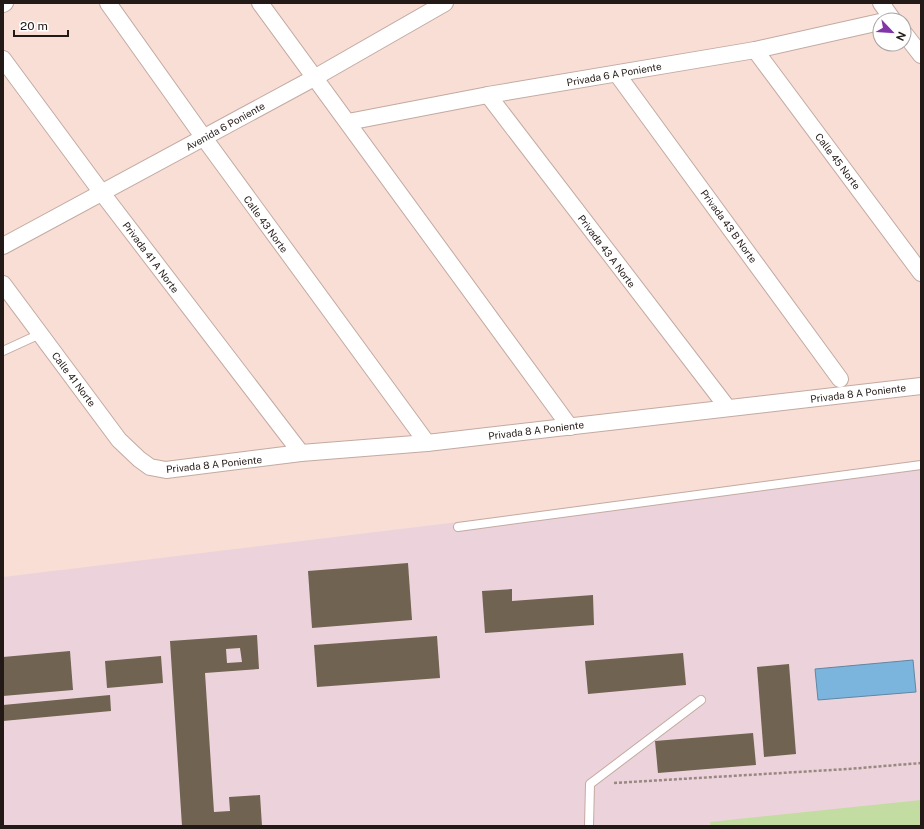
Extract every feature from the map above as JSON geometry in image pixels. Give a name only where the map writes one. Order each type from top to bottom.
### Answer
[{"type":"street","name":"Calle 43 Norte","points":[[108,3],[204,138],[427,443]]},
{"type":"street","points":[[260,3],[570,427]]},
{"type":"street","name":"Avenida 6 Poniente","points":[[3,246],[314,78],[445,3]]},
{"type":"street","points":[[881,3],[887,12]]},
{"type":"street","name":"Privada 6 A Poniente","points":[[348,122],[488,95],[755,50],[872,24]]},
{"type":"street","points":[[912,43],[921,55]]},
{"type":"street","name":"Calle 45 Norte","points":[[755,50],[921,273]]},
{"type":"street","name":"Privada 41 A Norte","points":[[3,59],[102,193],[301,453]]},
{"type":"street","name":"Privada 43 B Norte","points":[[617,74],[840,379]]},
{"type":"street","name":"Privada 43 A Norte","points":[[488,95],[727,408]]},
{"type":"street","name":"Calle 41 Norte","points":[[3,284],[119,440],[150,467]]},
{"type":"street","name":"Privada 8 A Poniente","points":[[150,467],[166,470],[301,453],[427,443],[921,386]]},
{"type":"lane","points":[[3,351],[40,334]]},
{"type":"lane","points":[[458,527],[921,465]]},
{"type":"lane","points":[[589,826],[590,784],[701,700]]},
{"type":"path","points":[[590,784],[841,770],[921,763]]},
{"type":"shaded area","points":[[921,466],[921,826],[3,826],[3,577]]},
{"type":"green space","points":[[921,800],[921,826],[711,826],[710,822]]},
{"type":"water","points":[[913,660],[916,692],[818,700],[815,669]]},
{"type":"building","points":[[408,563],[412,620],[312,628],[308,571]]},
{"type":"building","points":[[512,589],[512,601],[593,595],[594,625],[485,633],[482,591]]},
{"type":"building","points":[[257,635],[259,669],[205,673],[214,812],[230,811],[229,797],[260,795],[262,826],[182,826],[170,641]],"holes":[[[240,648],[242,662],[227,663],[226,649]]]},
{"type":"building","points":[[437,636],[440,678],[317,687],[314,645]]},
{"type":"building","points":[[70,651],[73,690],[3,696],[3,657]]},
{"type":"building","points":[[683,653],[686,685],[588,694],[585,661]]},
{"type":"building","points":[[161,656],[163,683],[107,688],[105,661]]},
{"type":"building","points":[[789,664],[796,754],[764,757],[757,667]]},
{"type":"building","points":[[110,695],[111,711],[3,721],[3,705]]},
{"type":"building","points":[[753,733],[756,765],[658,773],[655,741]]}]
